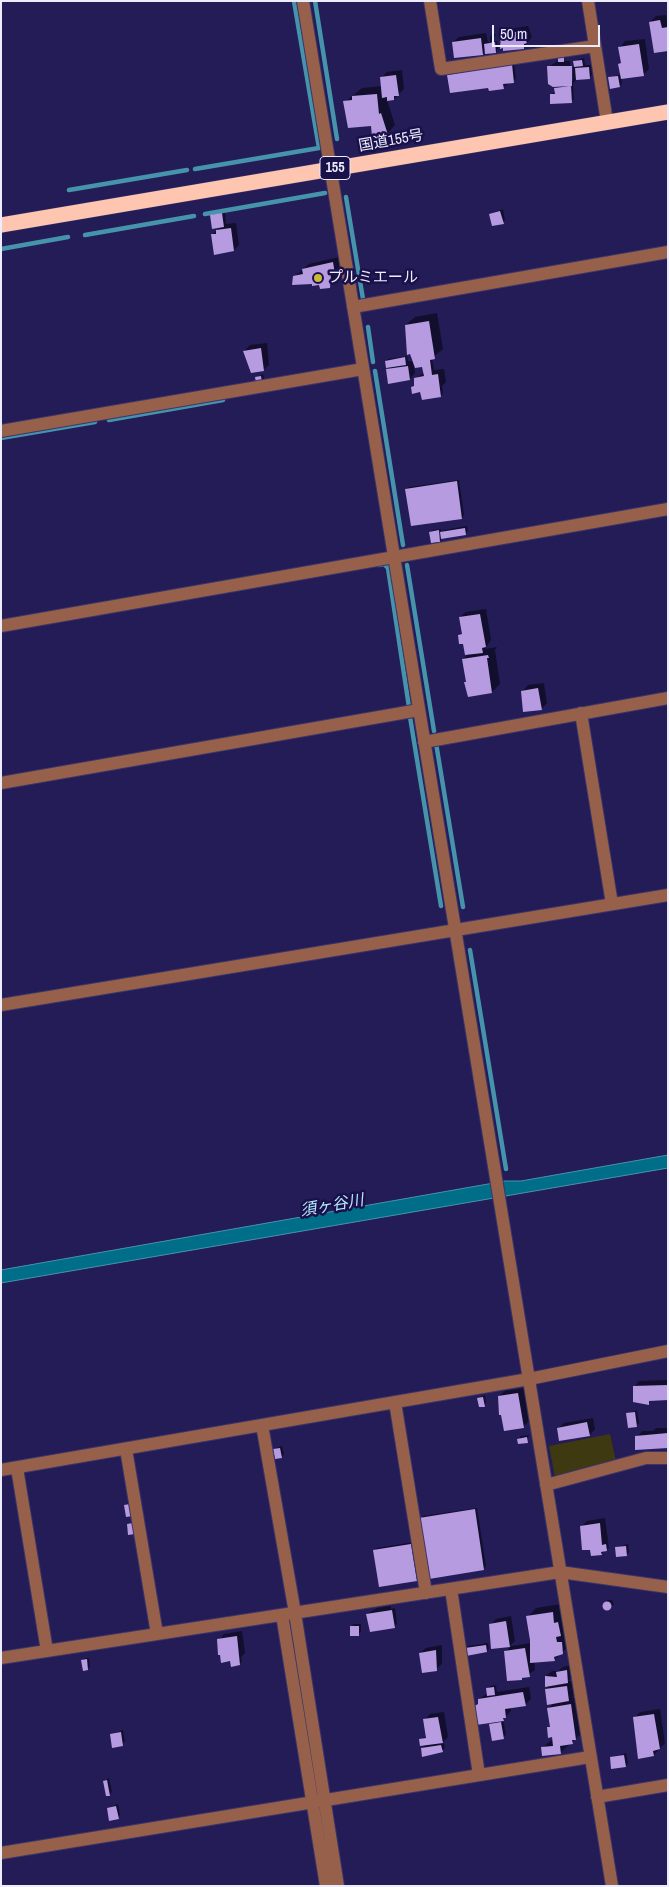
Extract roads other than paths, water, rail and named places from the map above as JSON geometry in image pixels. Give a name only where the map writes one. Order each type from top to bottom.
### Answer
[{"type":"highway","name":"国道155号","points":[[1,225],[668,112]]},
{"type":"street","points":[[303,1],[612,1886]]},
{"type":"street","points":[[430,1],[441,69],[595,46]]},
{"type":"street","points":[[588,1],[607,122]]},
{"type":"street","points":[[353,307],[668,252]]},
{"type":"street","points":[[1,431],[363,369]]},
{"type":"street","points":[[1,626],[668,509]]},
{"type":"street","points":[[424,742],[668,698]]},
{"type":"street","points":[[1,783],[419,710]]},
{"type":"street","points":[[581,713],[612,904]]},
{"type":"street","points":[[1,1006],[668,895]]},
{"type":"street","points":[[1,1470],[529,1379],[668,1352]]},
{"type":"street","points":[[395,1402],[426,1593]]},
{"type":"street","points":[[262,1425],[318,1801],[326,1886]]},
{"type":"street","points":[[126,1449],[157,1634]]},
{"type":"street","points":[[546,1485],[646,1458],[668,1458]]},
{"type":"street","points":[[17,1468],[47,1651]]},
{"type":"street","points":[[1,1658],[560,1572],[668,1587]]},
{"type":"street","points":[[451,1589],[479,1775]]},
{"type":"street","points":[[1,1853],[590,1757]]},
{"type":"street","points":[[597,1797],[668,1785]]},
{"type":"street","points":[[318,1801],[338,1886]]},
{"type":"water","points":[[668,1155],[668,1168],[1,1283],[1,1270],[505,1181],[521,1181]]},
{"type":"waterway","points":[[195,169],[319,148],[294,1]]},
{"type":"waterway","points":[[315,1],[337,139]]},
{"type":"waterway","points":[[69,190],[187,170]]},
{"type":"waterway","points":[[205,214],[325,193]]},
{"type":"waterway","points":[[346,197],[363,299]]},
{"type":"waterway","points":[[85,235],[194,216]]},
{"type":"waterway","points":[[1,249],[68,237]]},
{"type":"waterway","points":[[368,327],[373,362]]},
{"type":"waterway","points":[[375,371],[403,545]]},
{"type":"waterway","points":[[109,420],[223,400]]},
{"type":"waterway","points":[[1,438],[95,422]]},
{"type":"waterway","points":[[379,565],[384,564],[388,568],[409,707]]},
{"type":"waterway","points":[[407,565],[434,731]]},
{"type":"waterway","points":[[410,717],[441,906]]},
{"type":"waterway","points":[[436,743],[463,907]]},
{"type":"waterway","points":[[470,950],[506,1169]]},
{"type":"place","name":"プルミエール","points":[[318,278]]},
{"type":"water label","name":"須ヶ谷川","points":[[332,1206]]}]
